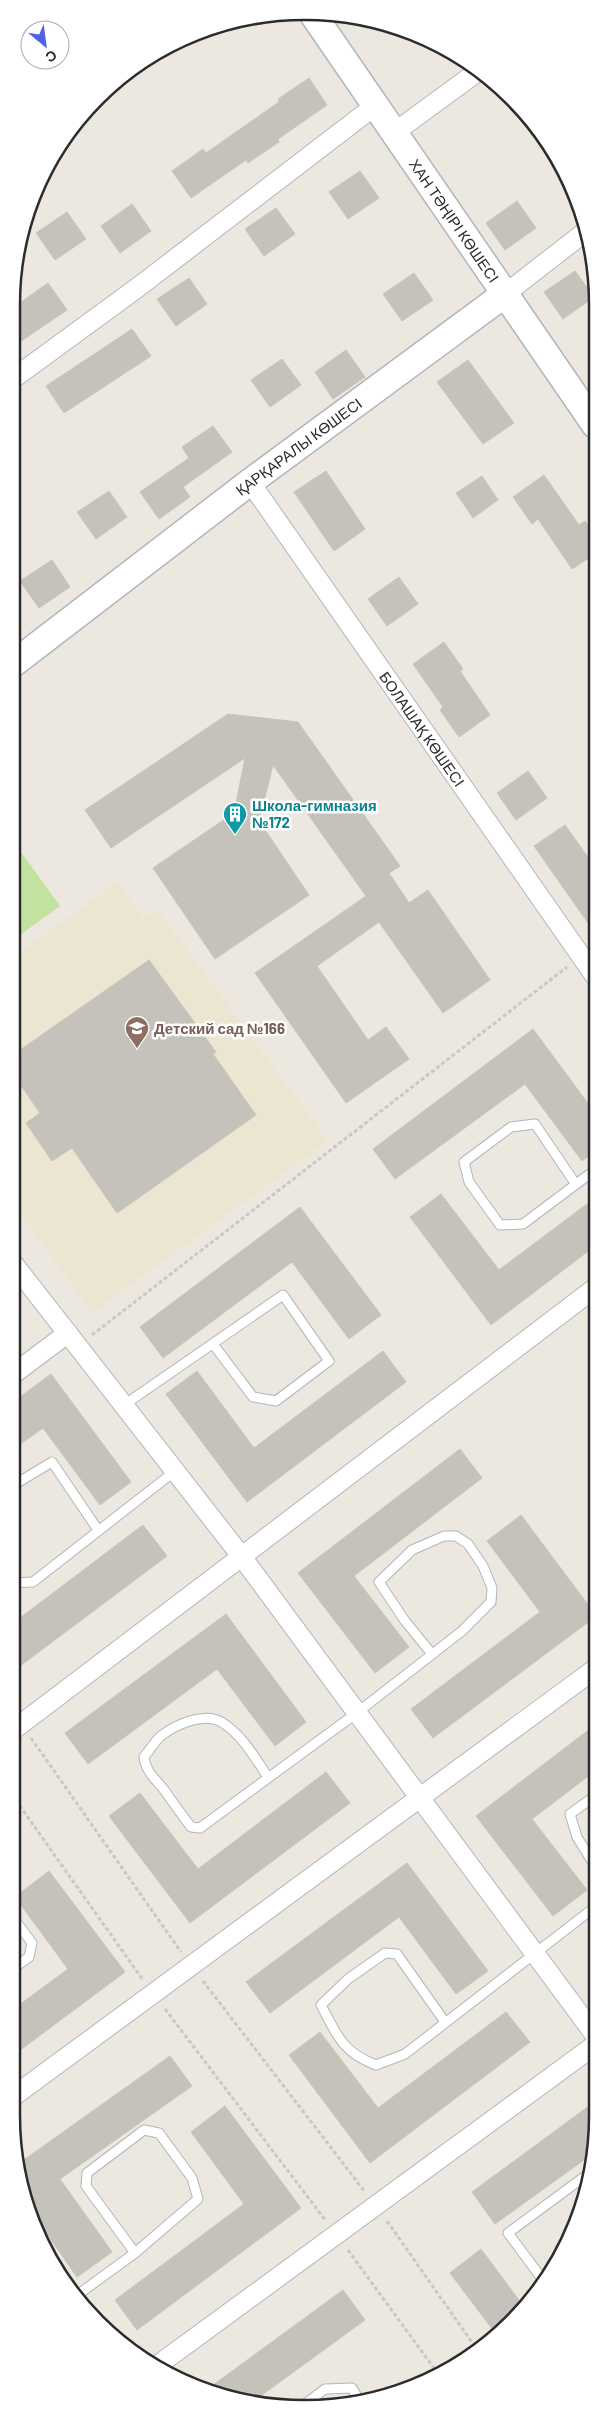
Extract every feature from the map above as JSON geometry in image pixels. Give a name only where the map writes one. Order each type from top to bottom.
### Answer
[{"type":"street","name":"ХАН ТӘҢІРІ КӨШЕСІ","points":[[317,21],[589,416]]},
{"type":"street","points":[[395,132],[473,75]]},
{"type":"street","points":[[20,374],[137,288],[376,105]]},
{"type":"street","name":"ҚАРҚАРАЛЫ КӨШЕСІ","points":[[20,659],[250,482],[505,294],[580,236]]},
{"type":"street","name":"БОЛАШАҚ КӨШЕСІ","points":[[250,482],[589,967]]},
{"type":"street","points":[[20,1272],[242,1557],[358,1712],[419,1798],[536,1952],[589,2027]]},
{"type":"street","points":[[20,1724],[589,1292]]},
{"type":"street","points":[[20,1370],[73,1340]]},
{"type":"street","points":[[20,2091],[589,1672]]},
{"type":"street","points":[[162,2362],[589,2049]]},
{"type":"lane","points":[[576,1183],[535,1124],[510,1127],[464,1162],[469,1182],[500,1225],[523,1224],[589,1174]]},
{"type":"lane","points":[[124,1405],[212,1344],[283,1295],[329,1361],[276,1401],[253,1397],[212,1344]]},
{"type":"lane","points":[[20,1481],[52,1462],[98,1530]]},
{"type":"lane","points":[[20,1583],[33,1582],[175,1472]]},
{"type":"lane","points":[[268,1777],[243,1742],[222,1722],[206,1719],[193,1719],[161,1736],[144,1757],[145,1767],[149,1774],[191,1827],[200,1828],[358,1712],[432,1654],[462,1630],[491,1602],[492,1588],[483,1566],[468,1544],[456,1536],[444,1536],[412,1550],[379,1582],[405,1621],[432,1654]]},
{"type":"lane","points":[[589,1800],[570,1814],[577,1837],[589,1856]]},
{"type":"lane","points":[[445,2022],[398,1954],[384,1953],[348,1979],[321,2005],[342,2043],[358,2058],[376,2065],[405,2054],[589,1912]]},
{"type":"lane","points":[[20,1927],[32,1943],[29,1957],[20,1964]]},
{"type":"lane","points":[[82,2292],[135,2253],[198,2199],[192,2178],[159,2133],[144,2130],[87,2173],[86,2186],[135,2253]]},
{"type":"lane","points":[[540,2276],[508,2232],[582,2178]]},
{"type":"lane","points":[[309,2400],[325,2388],[352,2388],[357,2396]]},
{"type":"path","points":[[73,1340],[581,956]]},
{"type":"path","points":[[20,1732],[191,1966],[376,2206],[474,2344]]},
{"type":"path","points":[[20,1806],[153,1993],[336,2234],[434,2369]]},
{"type":"shaded area","name":"Детский сад №166","points":[[117,882],[143,919],[157,909],[328,1141],[92,1313],[20,1213],[20,953]]},
{"type":"green space","points":[[20,851],[60,906],[20,935]]},
{"type":"building","points":[[309,78],[327,105],[278,139],[279,142],[248,163],[246,160],[191,198],[172,171],[203,149],[206,153],[279,102],[278,99]]},
{"type":"building","points":[[360,171],[379,198],[348,219],[329,192]]},
{"type":"building","points":[[517,201],[536,228],[505,250],[486,223]]},
{"type":"building","points":[[132,204],[151,231],[120,253],[101,226]]},
{"type":"building","points":[[276,208],[295,234],[264,256],[245,229]]},
{"type":"building","points":[[67,212],[86,239],[55,260],[36,233]]},
{"type":"building","points":[[575,271],[588,289],[589,301],[563,319],[544,292]]},
{"type":"building","points":[[414,273],[433,300],[402,321],[383,294]]},
{"type":"building","points":[[189,278],[207,304],[176,326],[157,299]]},
{"type":"building","points":[[48,283],[67,310],[20,342],[20,303]]},
{"type":"building","points":[[132,329],[151,356],[64,413],[46,386]]},
{"type":"building","points":[[346,350],[365,377],[333,399],[315,372]]},
{"type":"building","points":[[282,359],[301,385],[270,407],[251,380]]},
{"type":"building","points":[[468,360],[514,423],[483,444],[437,382]]},
{"type":"building","points":[[213,426],[232,452],[183,487],[190,497],[159,519],[140,492],[189,458],[182,447]]},
{"type":"building","points":[[326,471],[365,529],[334,551],[294,492]]},
{"type":"building","points":[[544,475],[579,525],[585,521],[589,527],[589,558],[572,569],[538,519],[532,524],[513,497]]},
{"type":"building","points":[[482,476],[498,500],[473,518],[456,493]]},
{"type":"building","points":[[109,491],[127,517],[96,539],[77,512]]},
{"type":"building","points":[[52,560],[70,587],[39,608],[20,581]]},
{"type":"building","points":[[399,577],[418,604],[387,626],[368,599]]},
{"type":"building","points":[[444,642],[463,669],[460,671],[490,715],[459,737],[440,710],[443,707],[413,664]]},
{"type":"building","name":"Школа-гимназия №172","points":[[228,714],[298,722],[400,866],[389,873],[409,903],[428,890],[490,980],[443,1013],[379,922],[317,966],[368,1040],[386,1027],[409,1059],[346,1103],[255,973],[366,896],[273,765],[259,821],[309,895],[215,959],[153,868],[234,813],[245,758],[111,848],[85,810]]},
{"type":"building","points":[[528,771],[547,798],[516,820],[497,793]]},
{"type":"building","points":[[565,825],[589,859],[589,924],[534,846]]},
{"type":"building","points":[[149,960],[216,1052],[213,1054],[256,1115],[117,1213],[72,1148],[52,1161],[26,1123],[40,1113],[20,1084],[20,1050]]},
{"type":"building","points":[[533,1029],[589,1105],[589,1156],[582,1161],[525,1084],[395,1179],[373,1149]]},
{"type":"building","points":[[441,1194],[499,1270],[589,1202],[589,1251],[491,1325],[410,1217]]},
{"type":"building","points":[[300,1207],[381,1315],[349,1339],[292,1262],[163,1358],[140,1327]]},
{"type":"building","points":[[383,1351],[406,1382],[247,1502],[166,1394],[197,1371],[254,1448]]},
{"type":"building","points":[[51,1374],[131,1482],[100,1505],[43,1428],[20,1444],[20,1397]]},
{"type":"building","points":[[460,1449],[482,1478],[354,1576],[409,1647],[375,1673],[298,1573]]},
{"type":"building","points":[[521,1515],[589,1606],[589,1621],[433,1738],[411,1709],[540,1612],[487,1541]]},
{"type":"building","points":[[143,1525],[167,1556],[20,1666],[20,1618]]},
{"type":"building","points":[[226,1614],[306,1722],[275,1746],[217,1669],[88,1764],[65,1733]]},
{"type":"building","points":[[589,1730],[589,1776],[532,1819],[587,1890],[553,1916],[476,1816]]},
{"type":"building","points":[[326,1772],[350,1803],[190,1923],[109,1816],[140,1793],[198,1869]]},
{"type":"building","points":[[407,1863],[488,1971],[456,1994],[399,1917],[270,2013],[246,1982]]},
{"type":"building","points":[[49,1871],[125,1972],[20,2050],[20,2004],[68,1969],[20,1904],[20,1893]]},
{"type":"building","points":[[506,2012],[530,2042],[370,2163],[289,2055],[320,2032],[378,2108]]},
{"type":"building","points":[[170,2056],[192,2086],[60,2179],[112,2252],[77,2277],[45,2232],[35,2207],[23,2160]]},
{"type":"building","points":[[225,2106],[301,2208],[137,2330],[115,2300],[244,2204],[191,2132]]},
{"type":"building","points":[[589,2106],[586,2158],[495,2224],[472,2192]]},
{"type":"building","points":[[481,2249],[520,2301],[506,2317],[492,2329],[450,2273]]},
{"type":"building","points":[[343,2290],[365,2320],[259,2397],[213,2385]]},
{"type":"place","name":"Школа-гимназия №172","points":[[235,835]]},
{"type":"place","name":"Детский сад №166","points":[[137,1049]]}]
